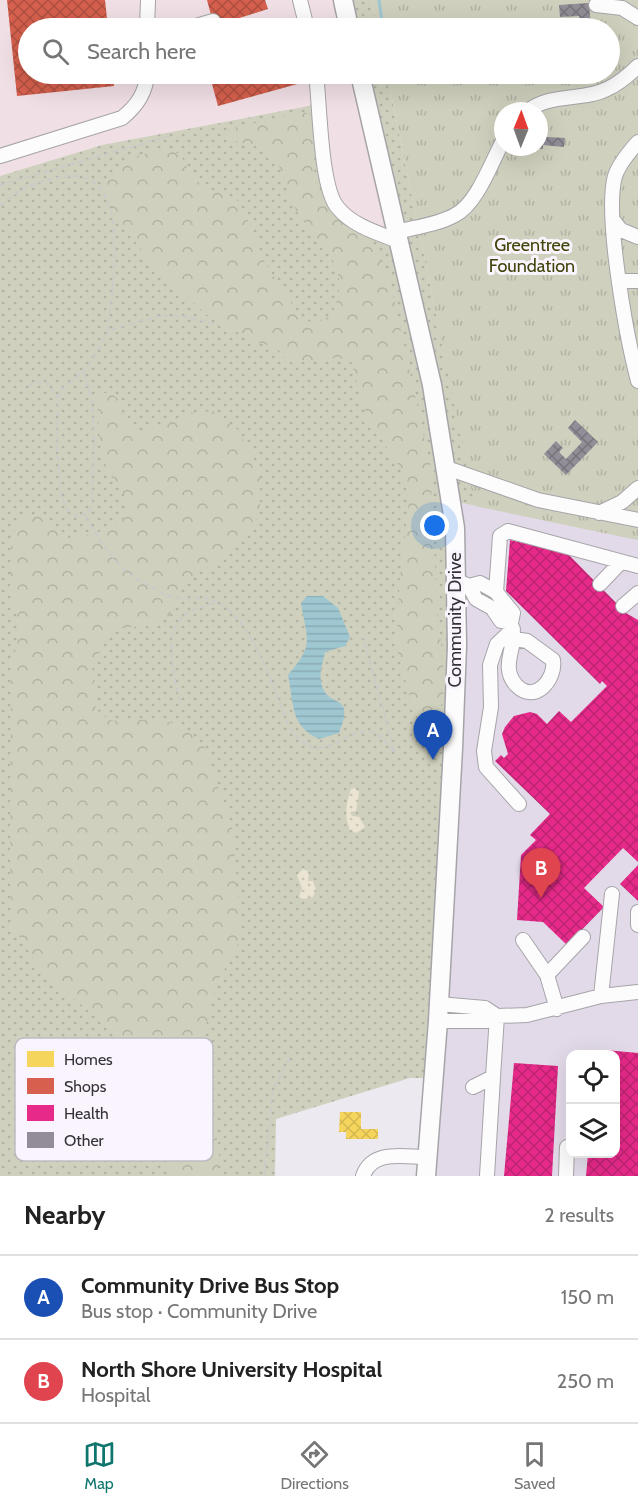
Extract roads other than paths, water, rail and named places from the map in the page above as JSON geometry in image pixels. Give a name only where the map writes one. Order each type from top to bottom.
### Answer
[{"type":"main road","points":[[343,0],[348,18]]},
{"type":"main road","name":"Community Drive","points":[[362,84],[432,385],[447,468],[463,583],[438,1013],[426,1176]]},
{"type":"street","points":[[147,18],[148,0]]},
{"type":"street","points":[[300,0],[304,18]]},
{"type":"street","points":[[596,5],[618,4],[638,18]]},
{"type":"street","points":[[620,82],[636,73]]},
{"type":"street","points":[[0,156],[122,118],[134,109],[143,95],[145,84]]},
{"type":"street","points":[[317,84],[326,178],[331,196],[338,208],[353,220],[397,237],[458,214],[474,198],[495,156]]},
{"type":"street","points":[[548,102],[606,90],[617,84]]},
{"type":"street","points":[[638,142],[615,175],[614,220],[619,281],[638,381]]},
{"type":"street","points":[[614,220],[621,230],[638,237]]},
{"type":"street","points":[[619,281],[638,281]]},
{"type":"street","points":[[447,468],[538,500],[638,520]]},
{"type":"street","points":[[599,513],[622,502],[638,488]]},
{"type":"street","points":[[496,592],[500,536],[508,531],[638,566]]},
{"type":"street","points":[[600,584],[621,562]]},
{"type":"street","points":[[463,583],[480,583],[496,592],[513,614],[513,630],[497,644],[490,665],[492,707],[484,751],[486,767],[519,804]]},
{"type":"street","points":[[463,583],[476,599],[492,608],[501,621],[513,630]]},
{"type":"street","points":[[623,606],[638,593]]},
{"type":"street","points":[[601,996],[612,894]]},
{"type":"street","points":[[638,912],[638,925]]},
{"type":"street","points":[[547,975],[583,937]]},
{"type":"street","points":[[523,940],[547,975],[557,1009]]},
{"type":"street","points":[[438,1013],[485,1008],[497,1016],[527,1016],[601,996],[638,992]]},
{"type":"street","points":[[487,1176],[497,1016]]},
{"type":"street","points":[[473,1087],[493,1077]]},
{"type":"street","points":[[363,1176],[368,1164],[381,1157],[427,1157]]},
{"type":"street","points":[[566,1176],[567,1158]]},
{"type":"water","points":[[307,596],[323,596],[338,608],[350,637],[345,646],[325,652],[321,673],[322,686],[325,693],[343,706],[344,712],[339,733],[319,739],[303,728],[298,721],[288,675],[306,649],[307,634],[301,603]]},
{"type":"waterway","points":[[379,0],[382,18]]},
{"type":"place","name":"Community Drive Bus Stop","points":[[433,760]]},
{"type":"place","name":"North Shore University Hospital","points":[[541,898]]},
{"type":"park label","name":"Greentree Foundation","points":[[532,255]]}]
